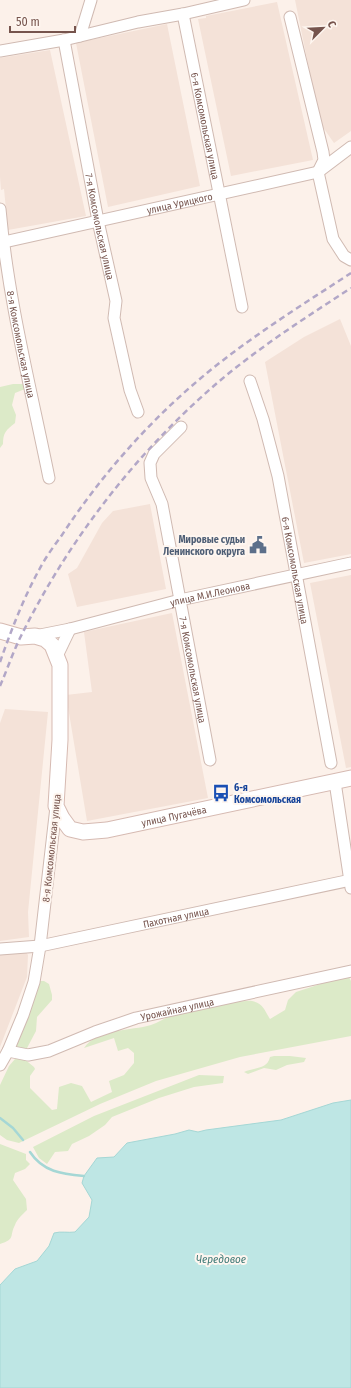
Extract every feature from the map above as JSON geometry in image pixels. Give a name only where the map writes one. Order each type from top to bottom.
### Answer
[{"type":"main road","points":[[13,635],[40,644],[57,656]]},
{"type":"main road","name":"8-я Комсомольская улица","points":[[56,806],[60,740],[60,665],[57,656]]},
{"type":"main road","name":"улица Пугачёва","points":[[70,828],[83,832],[107,830],[351,778]]},
{"type":"main road","points":[[56,806],[62,818],[70,828]]},
{"type":"street","points":[[80,36],[91,0]]},
{"type":"street","points":[[0,51],[64,40],[138,22],[183,14],[244,0]]},
{"type":"street","name":"6-я Комсомольская улица","points":[[183,14],[242,308]]},
{"type":"street","points":[[290,17],[323,152],[324,160],[318,172],[333,239],[347,258]]},
{"type":"street","name":"7-я Комсомольская улица","points":[[64,40],[98,221],[116,301],[114,318],[130,390],[138,412]]},
{"type":"street","name":"улица Урицкого","points":[[1,242],[318,172],[351,147]]},
{"type":"street","name":"8-я Комсомольская улица","points":[[0,209],[1,242],[49,478]]},
{"type":"street","name":"6-я Комсомольская улица","points":[[250,381],[263,419],[278,476],[332,762]]},
{"type":"street","name":"7-я Комсомольская улица","points":[[182,427],[154,454],[150,463],[151,478],[162,504],[210,760]]},
{"type":"street","name":"улица М.И.Леонова","points":[[13,635],[70,628],[180,600],[351,563]]},
{"type":"street","points":[[57,656],[70,628]]},
{"type":"street","points":[[335,782],[351,883]]},
{"type":"street","name":"8-я Комсомольская улица","points":[[0,1065],[8,1051],[23,1015],[34,982],[40,946],[56,806]]},
{"type":"street","points":[[52,844],[60,834],[70,828]]},
{"type":"street","name":"Пахотная улица","points":[[0,949],[40,946],[351,883]]},
{"type":"street","name":"Урожайная улица","points":[[8,1051],[28,1055],[50,1051],[94,1032],[136,1018],[351,971]]},
{"type":"shaded area","points":[[295,0],[351,0],[351,131],[334,143],[320,123]]},
{"type":"shaded area","points":[[277,2],[313,160],[231,176],[198,19],[206,18],[206,16]]},
{"type":"shaded area","points":[[167,24],[200,186],[108,207],[76,43]]},
{"type":"shaded area","points":[[50,50],[86,216],[8,230],[4,189],[1,190],[0,177],[0,58]]},
{"type":"shaded area","points":[[340,319],[351,346],[351,554],[304,563],[265,362],[304,337]]},
{"type":"shaded area","points":[[150,504],[166,589],[77,607],[68,574],[77,568],[102,523],[113,511]]},
{"type":"shaded area","points":[[351,575],[351,767],[346,768],[310,583]]},
{"type":"shaded area","points":[[172,613],[208,798],[87,821],[66,695],[92,692],[84,632]]},
{"type":"shaded area","points":[[5,709],[48,712],[28,912],[29,937],[0,941],[0,723]]},
{"type":"shaded area","points":[[24,949],[28,955],[27,977],[0,1047],[0,955]]},
{"type":"green space","points":[[13,384],[24,384],[25,389],[15,393],[12,405],[16,415],[15,423],[6,432],[3,444],[0,448],[0,387]]},
{"type":"green space","points":[[349,977],[351,981],[351,1036],[240,1057],[156,1081],[100,1104],[19,1143],[7,1140],[0,1135],[0,1085],[9,1066],[15,1059],[23,1058],[34,1067],[35,1069],[30,1076],[30,1088],[52,1110],[57,1109],[59,1087],[71,1083],[82,1086],[91,1102],[112,1092],[109,1081],[124,1075],[134,1063],[134,1053],[128,1048],[118,1051],[114,1038],[84,1048],[98,1037],[115,1031],[151,1025],[177,1014],[247,1001],[256,1002],[259,1004],[270,1019],[285,1010],[288,1000],[296,992],[339,978]]},
{"type":"green space","points":[[37,981],[44,981],[49,984],[52,1000],[37,1017],[36,1031],[26,1050],[15,1049],[15,1045]]},
{"type":"green space","points":[[270,1057],[306,1058],[304,1062],[287,1065],[276,1070],[264,1068],[248,1074],[244,1072],[260,1068],[266,1064]]},
{"type":"green space","points":[[199,1075],[224,1076],[223,1083],[194,1087],[159,1098],[112,1117],[105,1125],[89,1136],[72,1144],[68,1151],[55,1152],[47,1164],[39,1158],[33,1147],[94,1116]]},
{"type":"green space","points":[[0,1144],[26,1154],[26,1160],[30,1164],[25,1169],[15,1173],[13,1180],[26,1199],[27,1210],[17,1221],[10,1239],[0,1244]]},
{"type":"water","name":"Чередовое","points":[[351,1100],[351,1388],[0,1388],[0,1285],[15,1269],[37,1261],[49,1246],[54,1233],[75,1232],[89,1217],[92,1200],[82,1183],[84,1176],[97,1158],[114,1157],[127,1143],[189,1130],[198,1132],[281,1120],[333,1103]]},
{"type":"waterway","points":[[0,1118],[13,1128],[23,1140]]},
{"type":"waterway","points":[[30,1152],[35,1159],[47,1168],[61,1173],[84,1176]]},
{"type":"railway","points":[[0,662],[33,581],[44,561],[77,512],[128,448],[166,409],[224,359],[351,273]]},
{"type":"railway","points":[[0,686],[15,648],[60,566],[82,533],[131,469],[186,411],[216,384],[248,358],[351,288]]},
{"type":"place","name":"Мировые судьи Ленинского округа","points":[[258,545]]},
{"type":"place","name":"6-я Комсомольская","points":[[221,793]]}]
